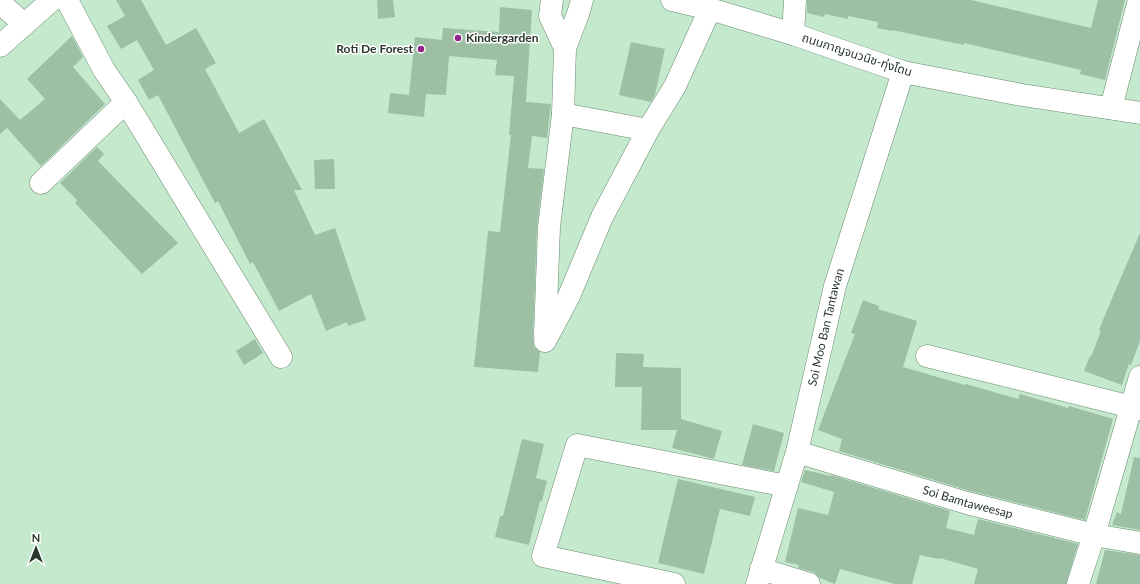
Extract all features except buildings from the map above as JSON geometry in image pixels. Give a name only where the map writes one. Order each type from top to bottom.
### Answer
[{"type":"street","points":[[0,46],[52,0]]},
{"type":"street","points":[[67,0],[104,70],[126,102],[281,357]]},
{"type":"street","points":[[552,0],[550,16],[565,48]]},
{"type":"street","points":[[582,0],[565,48],[563,114],[549,226],[545,341],[569,296],[602,217],[648,130],[674,86],[710,9]]},
{"type":"street","points":[[792,34],[796,0]]},
{"type":"street","points":[[1112,108],[1139,0]]},
{"type":"street","name":"ถนนกาญจนวนิช-ทุ่งโดน","points":[[676,1],[710,9],[792,34],[903,72],[1022,95],[1140,113]]},
{"type":"street","points":[[0,3],[24,24]]},
{"type":"street","name":"Soi Moo Ban Tantawan","points":[[759,577],[797,452],[835,286],[903,72]]},
{"type":"street","points":[[41,183],[126,102]]},
{"type":"street","points":[[563,114],[648,130]]},
{"type":"street","points":[[927,356],[1135,408]]},
{"type":"street","points":[[1078,584],[1135,408],[1140,377]]},
{"type":"street","points":[[674,584],[543,556],[577,445],[787,486]]},
{"type":"street","name":"Soi Bamtaweesap","points":[[797,452],[967,504],[1094,534],[1140,543]]},
{"type":"street","points":[[759,577],[809,584]]},
{"type":"place","name":"Kindergarden","points":[[458,38]]},
{"type":"place","name":"Roti De Forest","points":[[421,49]]}]
